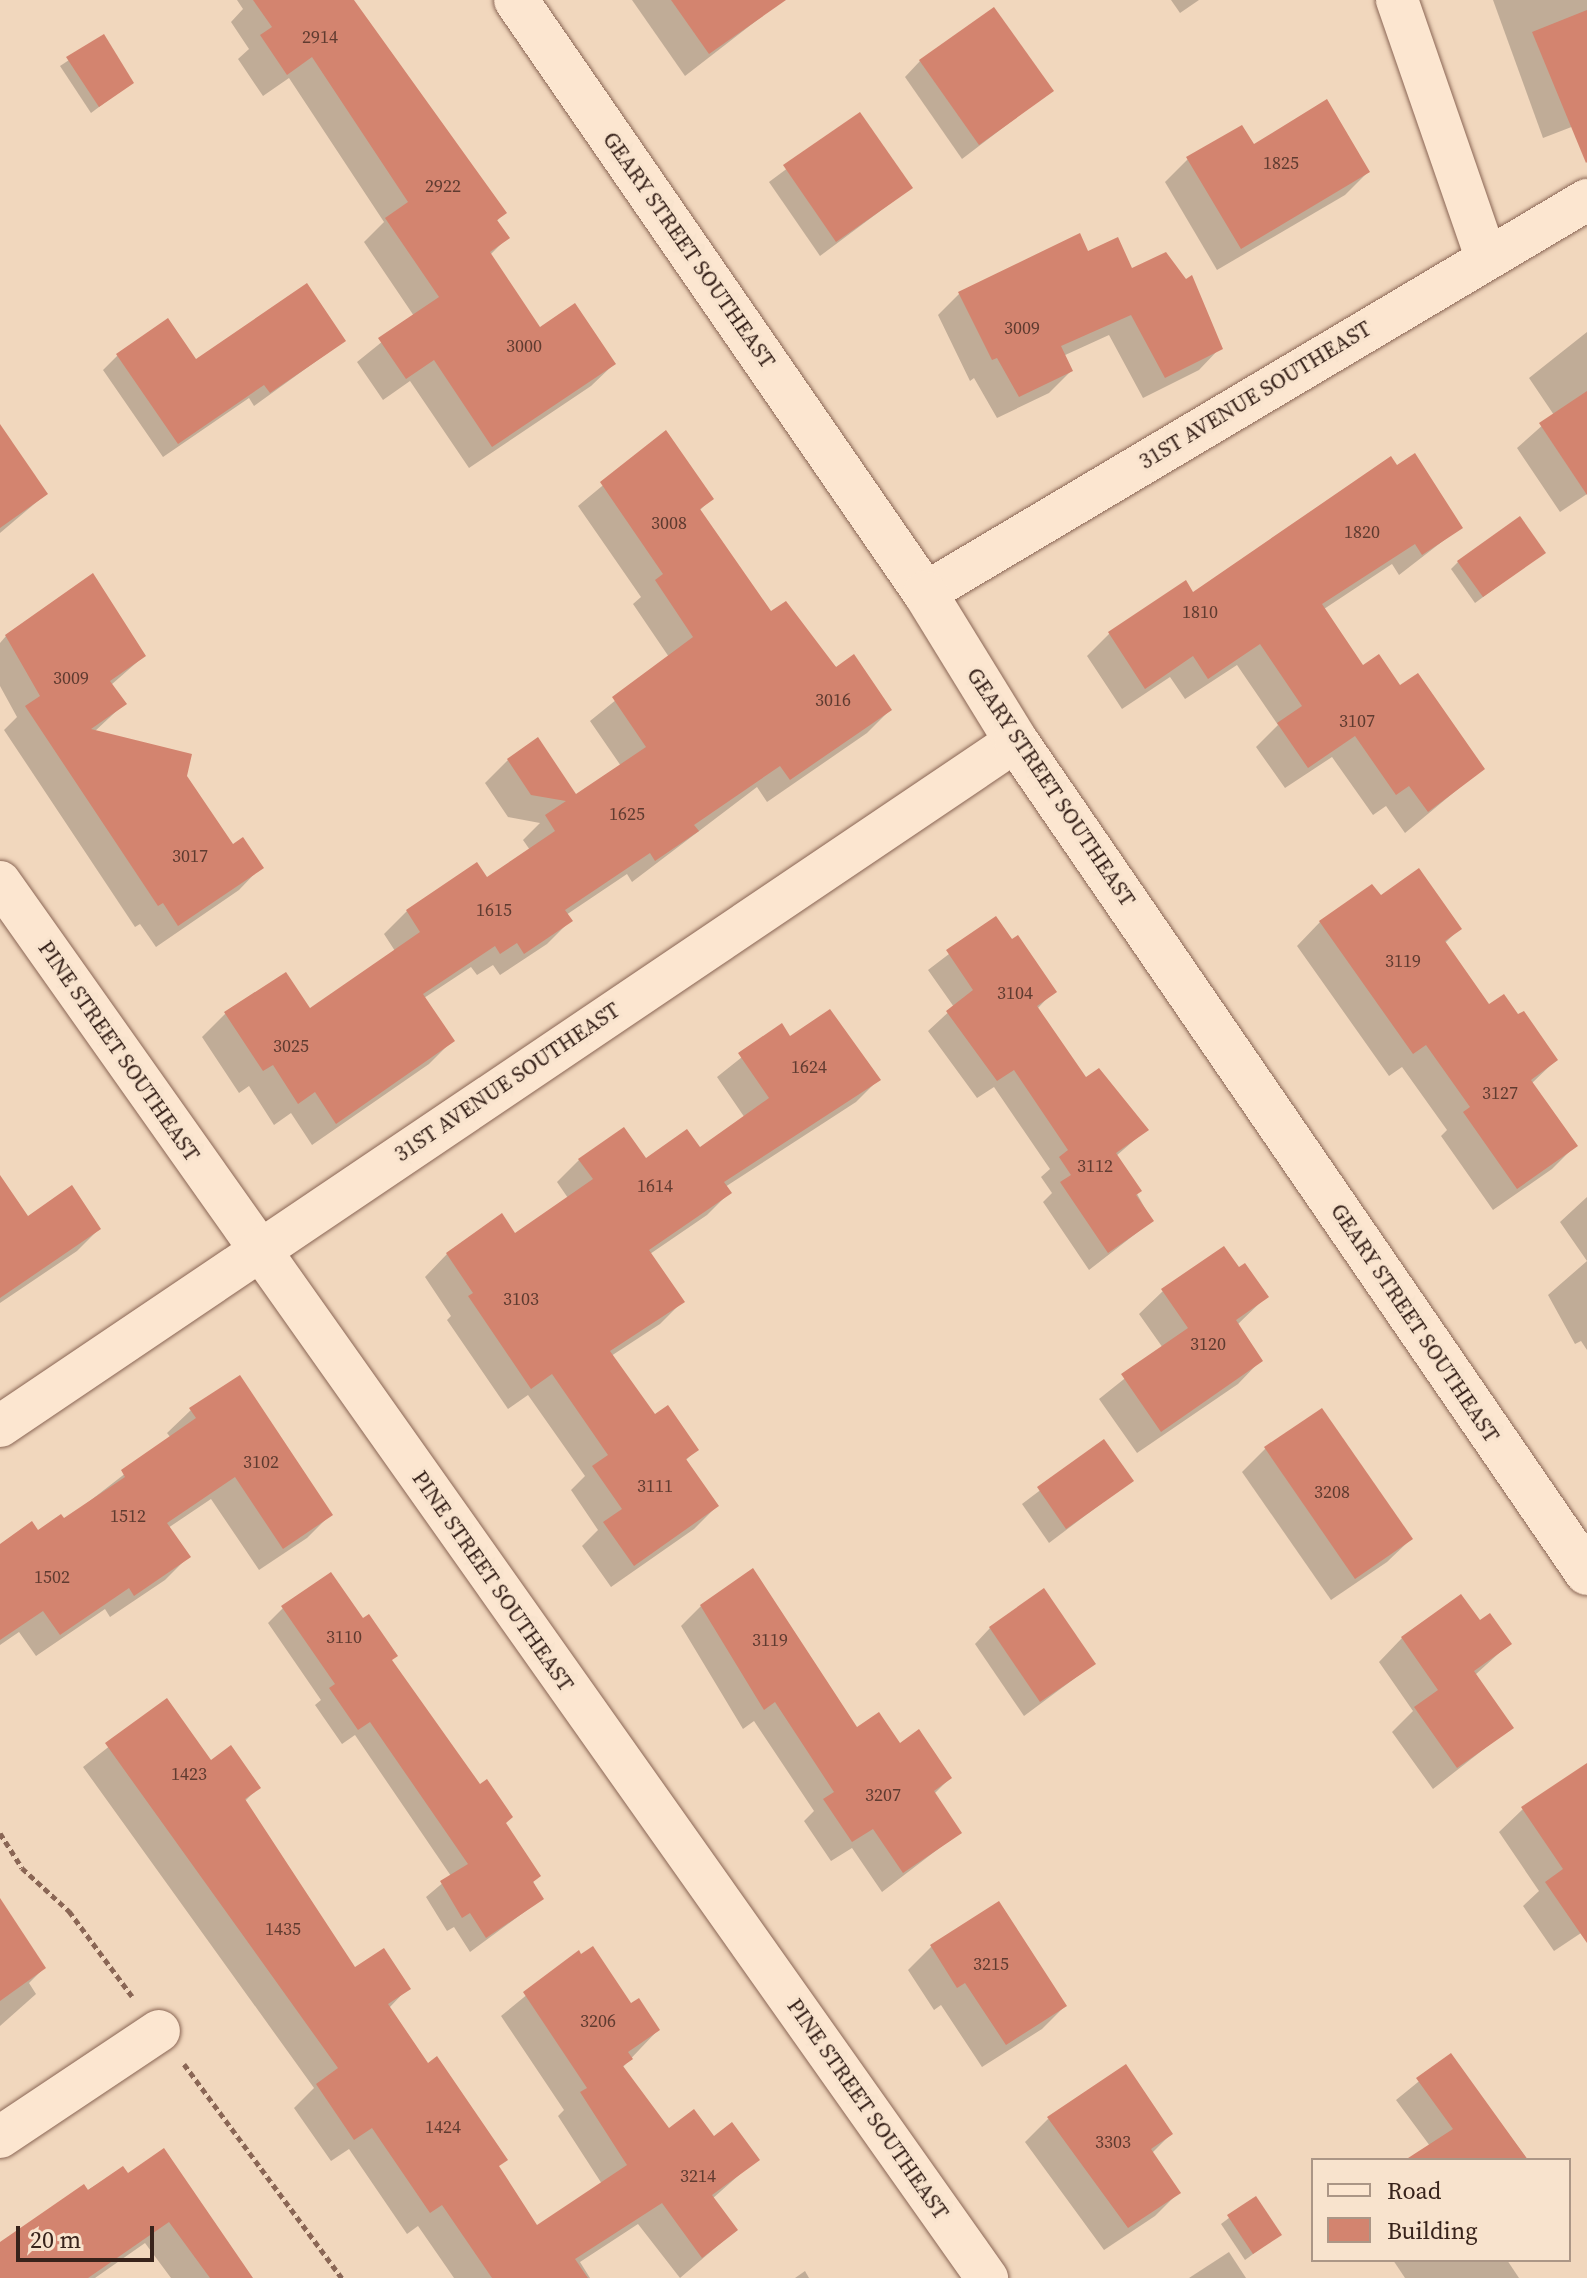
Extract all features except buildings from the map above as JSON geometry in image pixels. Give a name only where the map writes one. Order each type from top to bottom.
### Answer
[{"type":"main road","name":"GEARY STREET SOUTHEAST","points":[[516,0],[925,593],[1016,741],[1587,1573]]},
{"type":"street","points":[[1397,0],[1486,257]]},
{"type":"street","name":"31ST AVENUE SOUTHEAST","points":[[925,593],[1486,257],[1587,200]]},
{"type":"street","name":"31ST AVENUE SOUTHEAST","points":[[0,1426],[1016,741]]},
{"type":"street","name":"PINE STREET SOUTHEAST","points":[[0,882],[987,2278]]},
{"type":"street","points":[[0,2137],[159,2031]]},
{"type":"path","points":[[0,1833],[22,1868],[69,1911],[342,2278]]}]
